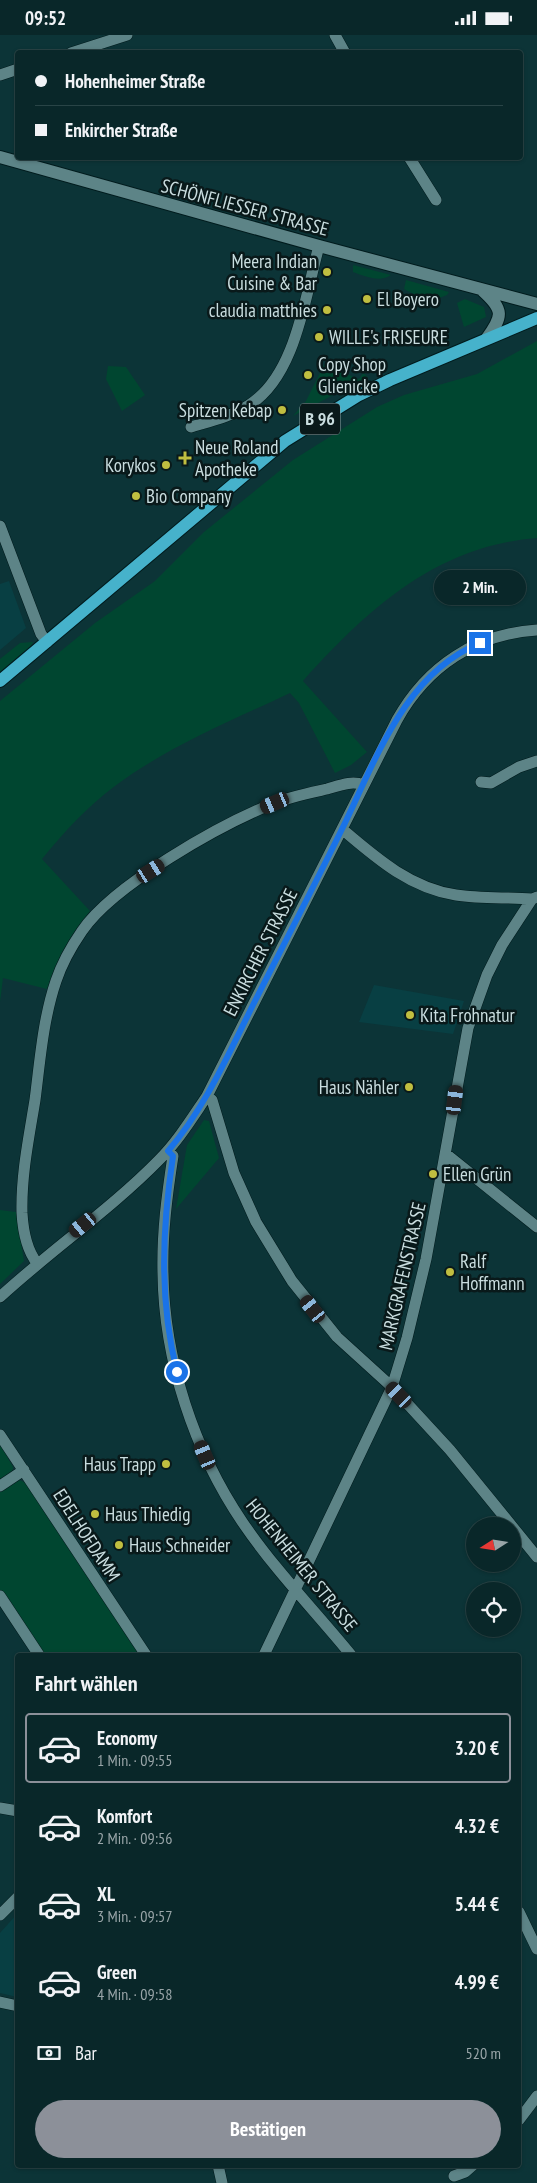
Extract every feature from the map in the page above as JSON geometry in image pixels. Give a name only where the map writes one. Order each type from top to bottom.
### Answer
[{"type":"main road","name":"SCHÖNFLIESSER STRASSE","points":[[0,157],[319,246],[537,304]]},
{"type":"main road","points":[[481,290],[496,303],[500,312],[497,323],[487,338]]},
{"type":"main road","name":"B 96","points":[[0,681],[285,441],[359,395],[537,318]]},
{"type":"street","points":[[80,50],[126,35]]},
{"type":"street","points":[[335,35],[343,50]]},
{"type":"street","points":[[0,75],[15,70]]},
{"type":"street","points":[[411,160],[436,200]]},
{"type":"street","points":[[191,427],[219,419],[248,406],[270,388],[291,347],[319,246]]},
{"type":"street","points":[[0,526],[41,634],[47,642]]},
{"type":"street","name":"ENKIRCHER STRASSE","points":[[0,1297],[37,1263],[133,1184],[168,1151],[207,1096],[363,785],[408,701],[422,683],[444,663],[468,648],[492,637],[516,631],[537,630]]},
{"type":"street","points":[[482,782],[491,783],[519,767],[537,761]]},
{"type":"street","points":[[37,1263],[32,1257],[24,1228],[24,1173],[50,1002],[66,955],[83,929],[106,906],[136,881],[248,815],[275,803],[318,791],[357,782],[363,785]]},
{"type":"street","points":[[342,829],[396,873],[425,886],[454,895],[535,898]]},
{"type":"street","name":"MARKGRAFENSTRASSE","points":[[265,1653],[344,1483],[392,1387],[417,1298],[446,1154],[458,1073],[468,1028],[477,1000],[502,945],[535,898]]},
{"type":"street","points":[[207,1096],[212,1100],[234,1173],[256,1222],[276,1258],[292,1281],[338,1337],[392,1387],[450,1450],[537,1557]]},
{"type":"street","name":"HOHENHEIMER STRASSE","points":[[168,1151],[173,1156],[164,1219],[163,1274],[168,1325],[181,1387],[196,1432],[223,1491],[265,1553],[349,1653]]},
{"type":"street","points":[[446,1154],[537,1227]]},
{"type":"street","name":"EDELHOFDAMM","points":[[0,1435],[145,1653]]},
{"type":"street","points":[[0,1486],[24,1470]]},
{"type":"street","points":[[0,1596],[38,1653]]},
{"type":"street","points":[[0,1808],[15,1810]]},
{"type":"street","points":[[0,1915],[15,1900]]},
{"type":"street","points":[[521,1916],[537,1949]]},
{"type":"street","points":[[0,2002],[15,2005]]},
{"type":"street","points":[[521,2117],[537,2096]]},
{"type":"street","points":[[219,2168],[222,2183]]},
{"type":"street","points":[[453,2175],[465,2172],[470,2168]]},
{"type":"shaded area","points":[[9,581],[26,628],[0,650],[0,584]]},
{"type":"shaded area","name":"Kita Frohnatur","points":[[374,985],[464,1001],[453,1034],[359,1022]]},
{"type":"shaded area","points":[[15,1916],[15,1997],[0,1993],[0,1933]]},
{"type":"green space","points":[[353,265],[391,275],[377,279],[367,277],[353,272]]},
{"type":"green space","points":[[406,280],[449,292],[447,295],[429,302],[404,289]]},
{"type":"green space","points":[[465,299],[484,307],[486,317],[464,327],[457,303]]},
{"type":"green space","points":[[537,341],[537,538],[501,543],[467,554],[436,568],[406,585],[353,629],[303,681],[367,752],[351,765],[335,773],[299,703],[290,693],[200,735],[135,772],[85,811],[42,859],[90,911],[76,929],[65,948],[47,989],[3,978],[0,1002],[0,701],[95,623],[155,581],[204,532],[293,460],[377,407],[404,395],[477,374]]},
{"type":"green space","points":[[324,365],[359,379],[363,373],[368,377],[293,416],[306,401]]},
{"type":"green space","points":[[108,366],[126,367],[145,395],[122,411],[106,379]]},
{"type":"green space","points":[[33,642],[30,649],[0,673],[0,659],[20,643]]},
{"type":"green space","points":[[204,1120],[209,1121],[219,1158],[176,1209],[187,1145]]},
{"type":"green space","points":[[0,1210],[16,1212],[24,1261],[0,1284]]},
{"type":"green space","points":[[0,1444],[13,1467],[12,1473],[0,1481]]},
{"type":"green space","points":[[19,1480],[26,1483],[138,1653],[40,1653],[0,1593],[0,1491]]},
{"type":"place","name":"Meera Indian Cuisine & Bar","points":[[327,272]]},
{"type":"place","name":"El Boyero","points":[[367,299]]},
{"type":"place","name":"claudia matthies","points":[[327,310]]},
{"type":"place","name":"WILLE's FRISEURE","points":[[319,337]]},
{"type":"place","name":"Copy Shop Glienicke","points":[[308,375]]},
{"type":"place","name":"Spitzen Kebap","points":[[282,410]]},
{"type":"place","name":"Neue Roland Apotheke","points":[[185,458]]},
{"type":"place","name":"Korykos","points":[[166,465]]},
{"type":"place","name":"Bio Company","points":[[136,496]]},
{"type":"place","name":"Kita Frohnatur","points":[[410,1015]]},
{"type":"place","name":"Haus Nähler","points":[[409,1087]]},
{"type":"place","name":"Ellen Grün","points":[[433,1174]]},
{"type":"place","name":"Ralf Hoffmann","points":[[450,1272]]},
{"type":"place","name":"Haus Trapp","points":[[166,1464]]},
{"type":"place","name":"Haus Thiedig","points":[[95,1514]]},
{"type":"place","name":"Haus Schneider","points":[[119,1545]]},
{"type":"route","points":[[177,1372],[168,1325],[163,1274],[164,1219],[173,1156],[168,1151],[177,1141],[207,1096],[363,785],[408,701],[422,683],[444,663],[480,643]]}]
